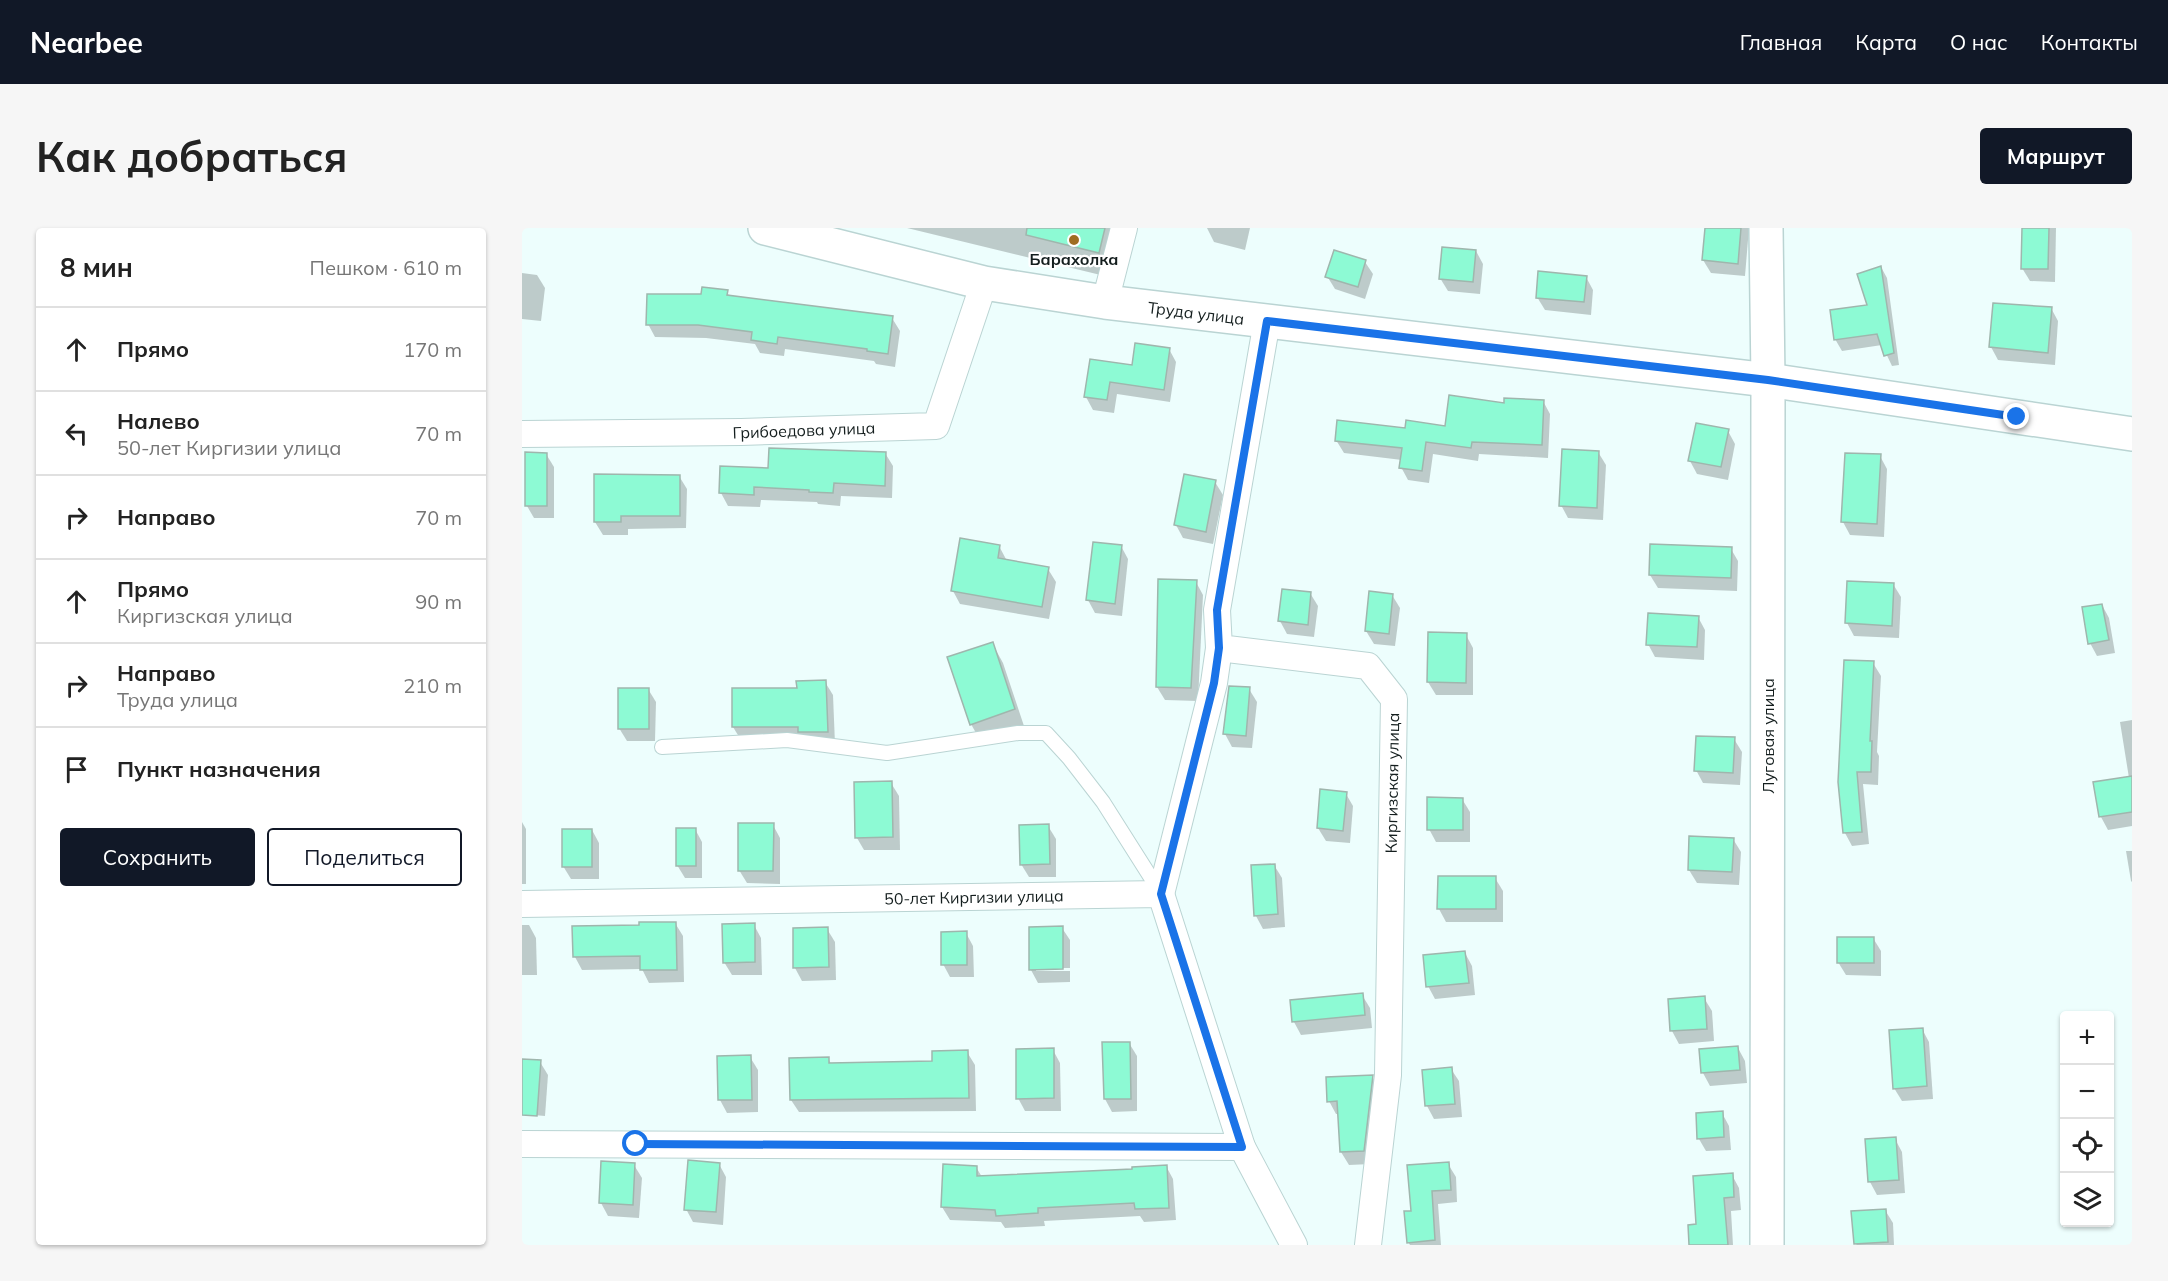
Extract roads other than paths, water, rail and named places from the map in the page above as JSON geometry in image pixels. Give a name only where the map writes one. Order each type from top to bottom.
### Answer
[{"type":"street","name":"Труда улица","points":[[765,228],[984,283],[1105,302],[1768,380],[2132,434]]},
{"type":"street","points":[[1105,302],[1124,228]]},
{"type":"street","name":"Луговая улица","points":[[1766,228],[1768,380],[1767,1245]]},
{"type":"street","name":"Грибоедова улица","points":[[522,434],[741,432],[936,426],[984,283]]},
{"type":"street","points":[[1267,321],[1217,610],[1219,648],[1214,683],[1161,894],[1242,1147],[1294,1245]]},
{"type":"street","name":"Киргизская улица","points":[[1219,648],[1368,666],[1394,699],[1388,1075],[1368,1245]]},
{"type":"street","name":"50-лет Киргизии улица","points":[[522,904],[1161,894]]},
{"type":"street","points":[[522,1144],[1242,1147]]},
{"type":"lane","points":[[662,747],[787,740],[887,753],[1018,733],[1046,733],[1103,801],[1161,894]]},
{"type":"place","name":"Барахолка","points":[[1074,240]]}]
